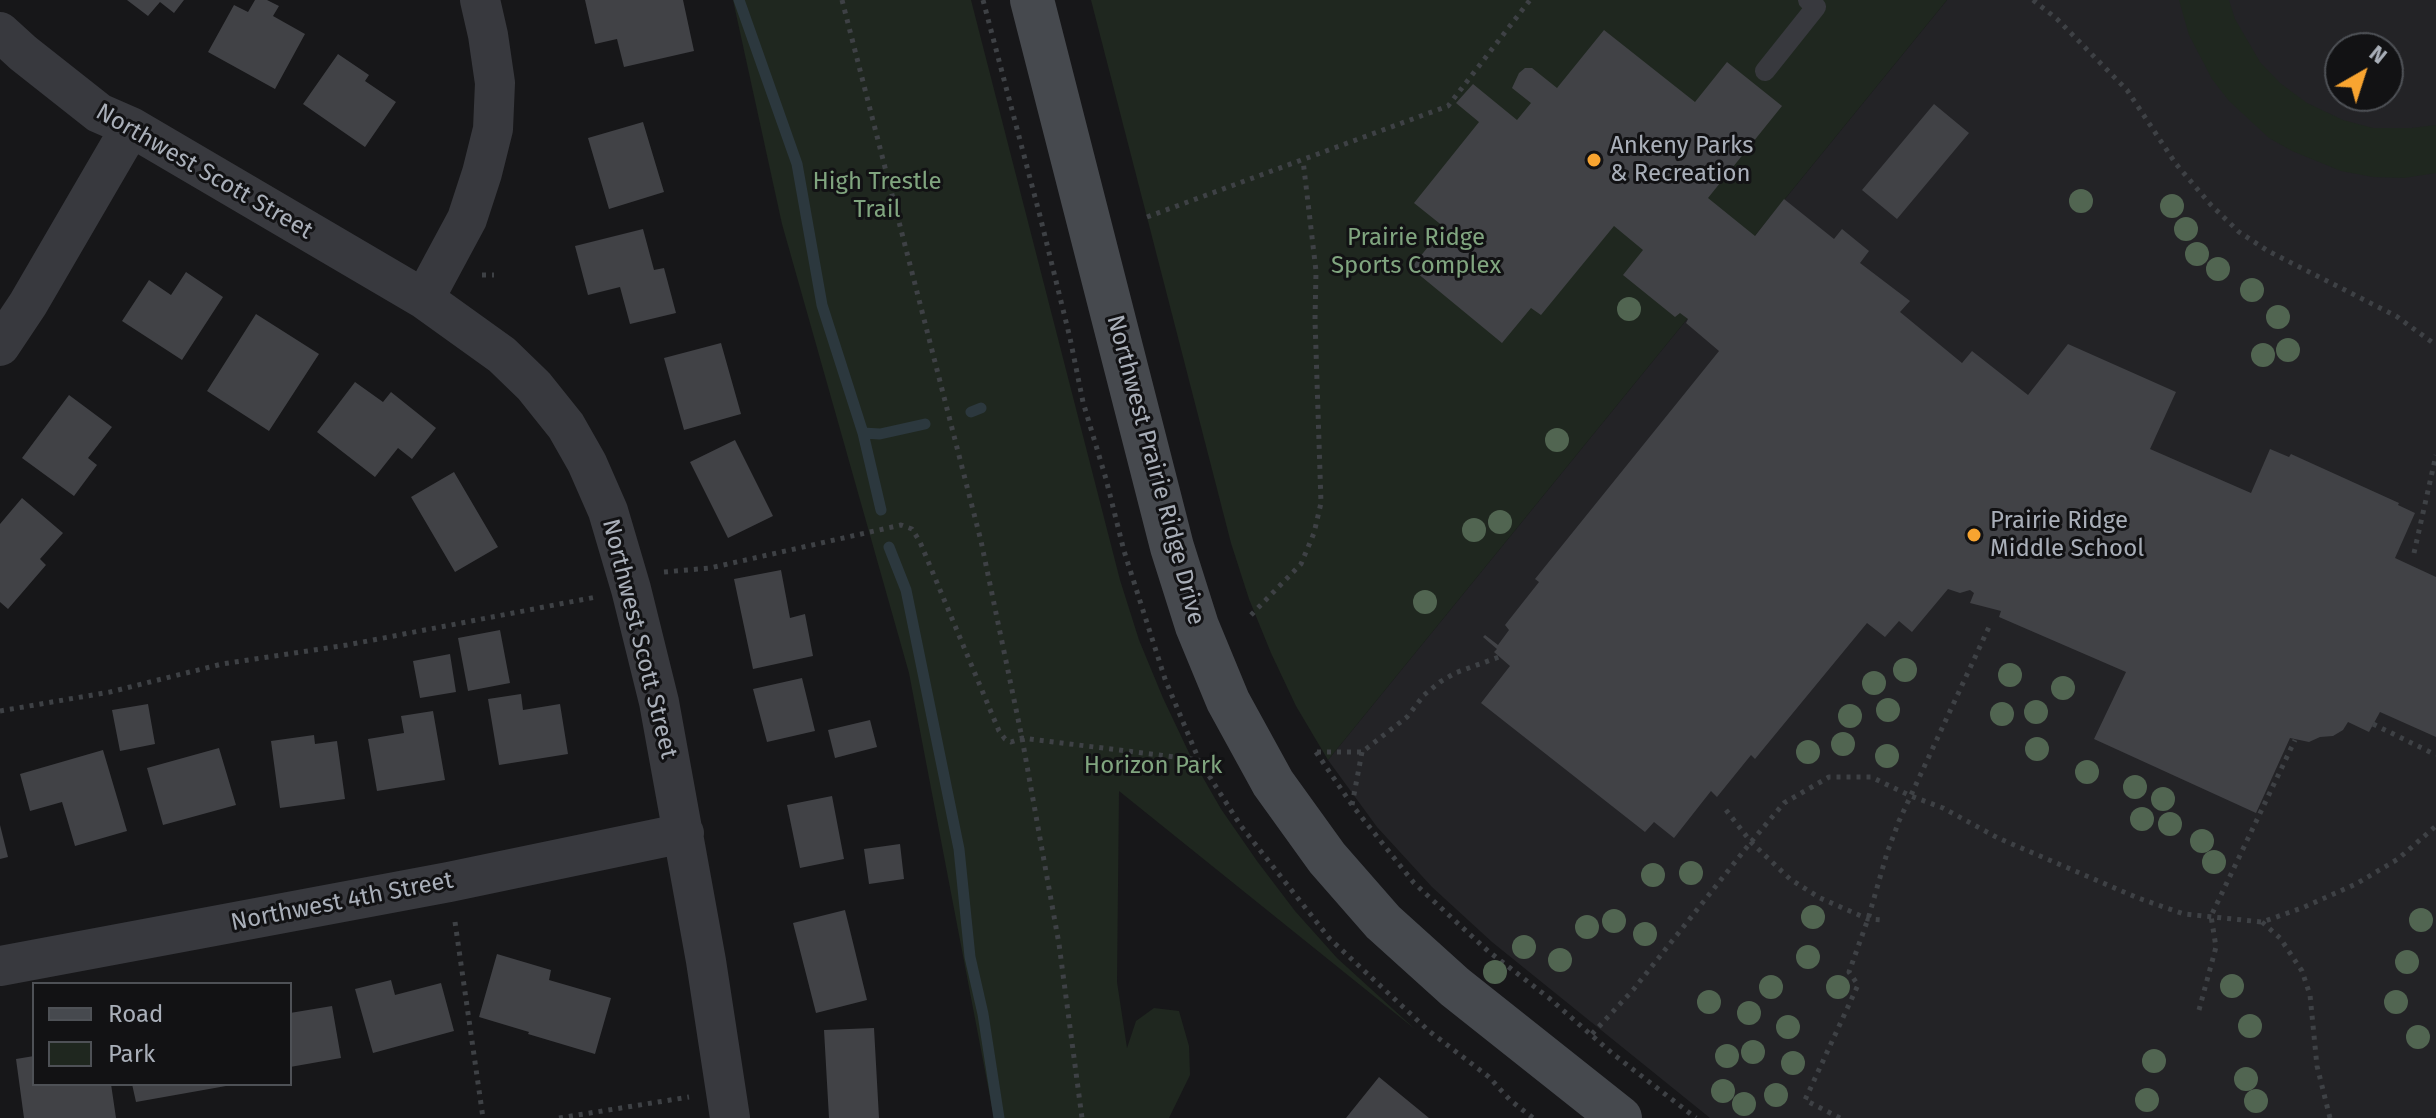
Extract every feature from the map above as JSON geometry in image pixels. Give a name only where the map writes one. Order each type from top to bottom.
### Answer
[{"type":"street","points":[[424,299],[467,219],[493,129],[495,83],[480,0]]},
{"type":"street","name":"Northwest Prairie Ridge Drive","points":[[1032,0],[1172,547],[1197,626],[1228,701],[1273,783],[1327,858],[1383,922],[1455,987],[1620,1118]]},
{"type":"street","name":"Northwest Scott Street","points":[[0,32],[99,113],[131,127],[424,299],[502,355],[534,386],[566,426],[587,463],[608,511],[659,702],[684,833],[728,1104]]},
{"type":"street","points":[[0,346],[28,304],[131,127]]},
{"type":"street","name":"Northwest 4th Street","points":[[0,966],[449,882],[684,833]]},
{"type":"lane","points":[[1765,71],[1816,7],[1808,0]]},
{"type":"path","points":[[842,0],[974,512],[1022,738],[1059,944],[1082,1118]]},
{"type":"path","points":[[1147,217],[1448,106],[1530,0]]},
{"type":"path","points":[[2033,0],[2057,19],[2127,90],[2176,164],[2239,232],[2268,251],[2396,316],[2436,345]]},
{"type":"path","points":[[1251,615],[1301,564],[1314,533],[1321,503],[1316,271],[1303,160]]},
{"type":"path","points":[[2414,553],[2436,455]]},
{"type":"path","points":[[0,711],[110,692],[222,664],[347,645],[572,602],[673,570],[710,568],[901,525],[912,529],[920,542],[1005,739],[1011,742],[1022,738],[1199,760]]},
{"type":"path","points":[[1840,1118],[1805,1100],[1858,985],[1849,972],[1887,853],[1989,627]]},
{"type":"path","points":[[1499,657],[1455,673],[1440,682],[1424,695],[1407,717],[1362,752],[1316,752],[1352,805],[1414,883],[1488,951],[1696,1118]]},
{"type":"path","points":[[2373,724],[2436,755]]},
{"type":"path","points":[[2199,1010],[2216,947],[2211,916],[2295,740]]},
{"type":"path","points":[[1352,805],[1362,752]]},
{"type":"path","points":[[1592,1034],[1633,990],[1784,803],[1829,777],[1871,777],[1943,808],[1998,838],[2138,898],[2184,914],[2262,922],[2356,884],[2398,859],[2436,826]]},
{"type":"path","points":[[1726,810],[1751,842],[1790,879],[1820,898],[1868,919],[1883,920]]},
{"type":"path","points":[[455,922],[483,1118]]},
{"type":"path","points":[[2262,922],[2280,938],[2302,971],[2310,995],[2317,1066],[2330,1118]]},
{"type":"path","points":[[559,1118],[728,1104]]},
{"type":"shaded area","name":"Prairie Ridge Middle School","points":[[1947,0],[2436,0],[2436,1118],[1710,1118],[1492,942],[1432,887],[1377,827],[1328,760]]},
{"type":"green space","name":"High Trestle Trail","points":[[733,0],[971,0],[1120,580],[1139,640],[1163,698],[1190,755],[1221,809],[1295,911],[1337,958],[1416,1030],[1119,791],[1117,982],[1127,1048],[1136,1021],[1154,1008],[1179,1011],[1189,1046],[1190,1075],[1169,1118],[994,1118],[909,673],[782,224]]},
{"type":"green space","name":"Prairie Ridge Sports Complex","points":[[1091,0],[1947,0],[1328,760],[1296,706],[1271,653],[1231,543]]},
{"type":"green space","points":[[2179,0],[2229,0],[2235,19],[2260,62],[2280,83],[2307,103],[2343,120],[2373,128],[2436,125],[2436,173],[2404,178],[2373,177],[2341,171],[2292,151],[2269,138],[2229,101],[2212,79],[2189,35]]},
{"type":"building","points":[[127,0],[184,0],[174,13],[160,2],[148,16]]},
{"type":"building","points":[[255,0],[267,0],[279,6],[273,16],[305,34],[275,89],[208,52],[234,5],[248,12]]},
{"type":"building","points":[[585,0],[683,0],[694,51],[624,67],[617,39],[595,44]]},
{"type":"building","name":"Prairie Ridge Middle School","points":[[1604,30],[1695,102],[1727,62],[1782,106],[1708,198],[1755,236],[1784,199],[1834,239],[1842,229],[1869,251],[1860,263],[1910,301],[1900,312],[1962,363],[1972,351],[2028,395],[2068,344],[2176,392],[2150,449],[2251,493],[2270,449],[2289,457],[2291,454],[2415,513],[2395,558],[2436,577],[2436,737],[2380,712],[2369,732],[2348,722],[2343,730],[2333,736],[2309,742],[2290,738],[2256,813],[2094,739],[2126,672],[1999,617],[2001,611],[1970,603],[1974,593],[1970,590],[1960,593],[1948,589],[1912,632],[1899,621],[1885,637],[1867,623],[1755,759],[1751,755],[1717,797],[1711,791],[1674,838],[1654,822],[1645,832],[1481,703],[1510,666],[1483,637],[1485,635],[1498,645],[1509,630],[1505,625],[1539,582],[1535,579],[1719,351],[1686,323],[1688,319],[1680,313],[1675,317],[1623,275],[1643,250],[1614,226],[1541,315],[1531,308],[1502,343],[1411,268],[1444,227],[1414,203],[1479,122],[1456,103],[1473,84],[1517,120],[1531,103],[1512,88],[1519,73],[1525,68],[1532,68],[1557,88]]},
{"type":"building","points":[[338,54],[369,75],[365,81],[396,102],[365,147],[303,104]]},
{"type":"building","points":[[1934,104],[1969,133],[1897,219],[1862,190]]},
{"type":"building","points":[[643,122],[664,192],[609,209],[588,138]]},
{"type":"building","points":[[643,229],[654,270],[664,268],[676,313],[630,324],[620,287],[588,295],[575,246]]},
{"type":"building","points":[[186,272],[223,297],[182,360],[122,321],[149,280],[171,295]]},
{"type":"building","points":[[256,314],[319,354],[269,431],[207,391]]},
{"type":"building","points":[[721,343],[741,414],[684,430],[664,358]]},
{"type":"building","points":[[355,382],[383,402],[391,392],[436,428],[412,459],[398,448],[375,477],[317,432]]},
{"type":"building","points":[[69,395],[112,427],[88,458],[97,465],[74,496],[22,458]]},
{"type":"building","points":[[735,440],[773,516],[728,538],[690,462]]},
{"type":"building","points":[[454,472],[498,547],[455,572],[411,497]]},
{"type":"building","points":[[22,498],[63,533],[40,559],[46,565],[8,609],[0,602],[0,524]]},
{"type":"building","points":[[781,570],[790,618],[805,614],[813,656],[753,669],[734,579]]},
{"type":"building","points":[[500,630],[510,683],[468,691],[458,638]]},
{"type":"building","points":[[450,654],[456,692],[420,698],[413,661]]},
{"type":"building","points":[[802,678],[815,731],[767,742],[753,689]]},
{"type":"building","points":[[521,694],[523,710],[560,704],[568,754],[499,765],[488,699]]},
{"type":"building","points":[[148,704],[155,744],[120,751],[112,710]]},
{"type":"building","points":[[433,711],[445,780],[377,791],[368,739],[404,733],[401,716]]},
{"type":"building","points":[[870,720],[877,747],[835,758],[828,730]]},
{"type":"building","points":[[314,735],[315,744],[337,741],[345,799],[280,808],[271,741]]},
{"type":"building","points":[[219,748],[236,805],[163,825],[147,768]]},
{"type":"building","points":[[103,750],[127,831],[75,846],[62,802],[30,811],[20,774]]},
{"type":"building","points":[[832,796],[844,859],[800,868],[787,805]]},
{"type":"building","points":[[0,825],[8,857],[0,859]]},
{"type":"building","points":[[900,844],[904,879],[869,884],[864,849]]},
{"type":"building","points":[[845,910],[867,1000],[816,1013],[793,923]]},
{"type":"building","points":[[497,954],[551,970],[549,980],[611,998],[595,1054],[479,1017]]},
{"type":"building","points":[[391,980],[395,995],[441,983],[454,1031],[373,1053],[355,989]]},
{"type":"building","points":[[332,1006],[341,1058],[292,1067],[292,1013]]},
{"type":"building","points":[[874,1028],[879,1118],[829,1118],[824,1030]]},
{"type":"building","points":[[32,1056],[32,1086],[111,1086],[116,1118],[24,1118],[16,1059]]},
{"type":"building","points":[[1379,1077],[1429,1118],[1346,1118]]},
{"type":"building","points":[[132,1086],[226,1086],[136,1102]]},
{"type":"waterway","points":[[739,0],[797,164],[822,305],[863,433],[881,510]]},
{"type":"waterway","points":[[971,412],[981,408]]},
{"type":"waterway","points":[[863,433],[880,434],[925,424]]},
{"type":"waterway","points":[[889,547],[906,590],[959,849],[970,957],[983,1014],[999,1118]]},
{"type":"place","name":"Ankeny Parks & Recreation","points":[[1594,160]]},
{"type":"place","name":"Prairie Ridge Middle School","points":[[1974,535]]},
{"type":"park label","name":"Horizon Park","points":[[1153,766]]}]
